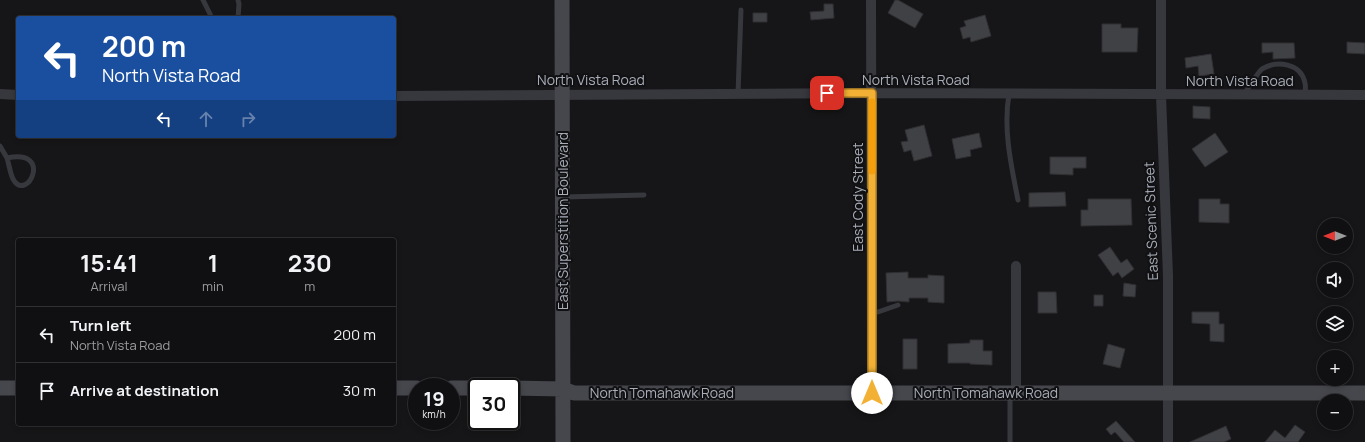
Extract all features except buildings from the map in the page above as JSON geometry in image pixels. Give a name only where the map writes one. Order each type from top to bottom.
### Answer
[{"type":"street","name":"East Superstition Boulevard","points":[[562,0],[563,442]]},
{"type":"street","name":"East Cody Street","points":[[871,0],[872,393]]},
{"type":"street","name":"East Scenic Street","points":[[1161,0],[1161,95],[1168,276],[1168,442]]},
{"type":"street","name":"North Vista Road","points":[[396,96],[872,93],[1365,95]]},
{"type":"street","points":[[0,94],[16,95]]},
{"type":"street","points":[[1013,393],[1016,266]]},
{"type":"street","points":[[0,388],[16,388]]},
{"type":"street","points":[[396,388],[408,388]]},
{"type":"street","name":"North Tomahawk Road","points":[[520,388],[563,389],[574,393],[1365,393]]},
{"type":"lane","points":[[203,0],[211,16]]},
{"type":"lane","points":[[238,0],[238,16]]},
{"type":"lane","points":[[738,94],[741,10]]},
{"type":"lane","points":[[1243,95],[1261,70],[1274,65],[1290,65],[1299,70],[1305,82],[1305,95]]},
{"type":"lane","points":[[1009,94],[1006,109],[1008,148],[1018,200]]},
{"type":"lane","points":[[0,146],[7,158],[13,180],[21,185],[29,183],[33,174],[33,167],[30,160],[20,157],[7,158]]},
{"type":"lane","points":[[563,197],[644,195]]},
{"type":"lane","points":[[872,311],[878,312],[898,305]]},
{"type":"lane","points":[[1010,442],[1013,393]]},
{"type":"slow traffic","points":[[872,102],[872,171]]},
{"type":"route","points":[[827,93],[872,93],[872,393]]}]
